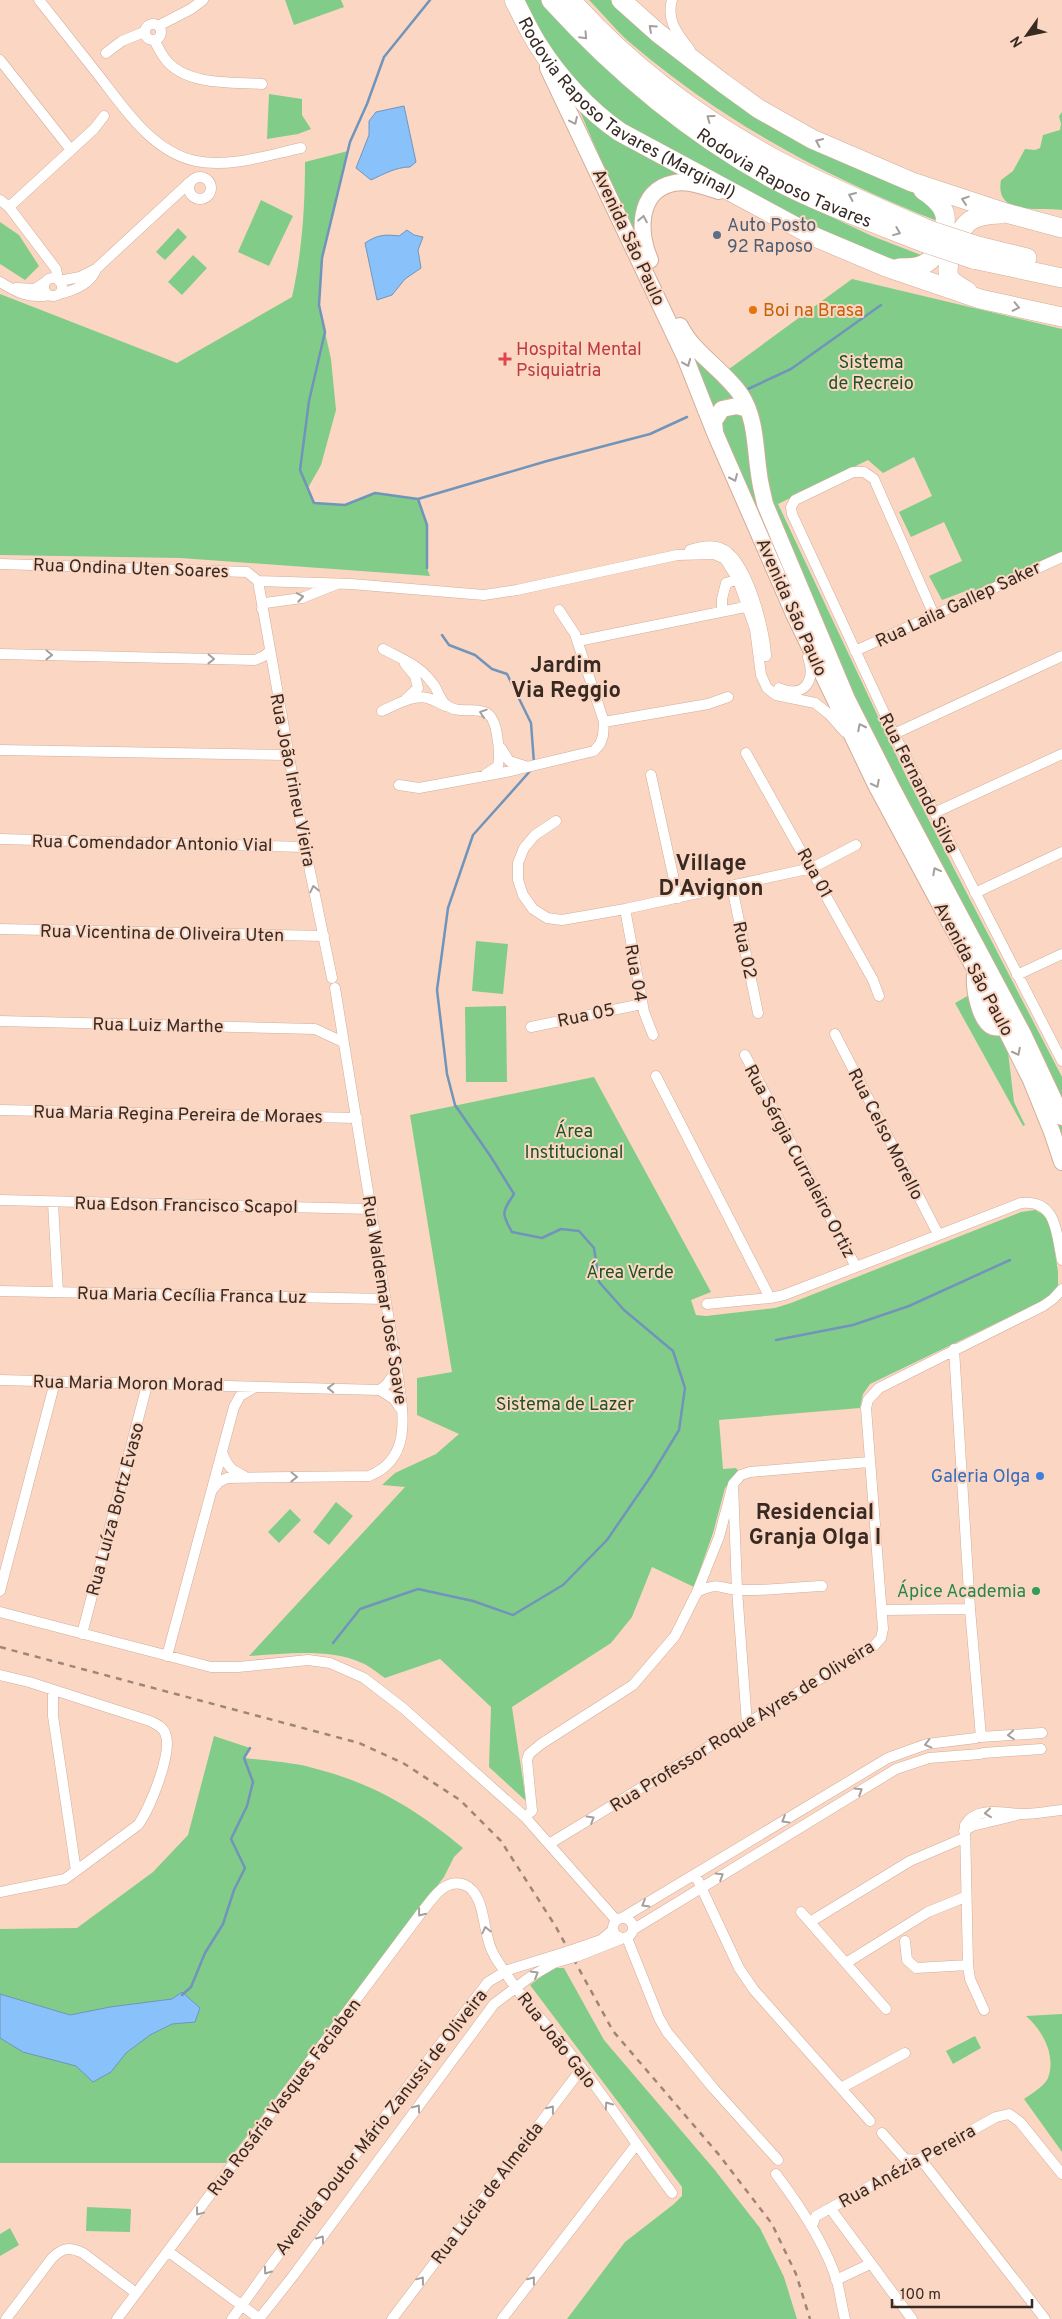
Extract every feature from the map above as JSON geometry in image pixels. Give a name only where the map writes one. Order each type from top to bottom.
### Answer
[{"type":"highway","name":"Rodovia Raposo Tavares (Marginal)","points":[[514,0],[538,45],[599,118],[654,152],[815,237],[886,268],[980,299],[1062,317]]},
{"type":"highway","name":"Rodovia Raposo Tavares","points":[[551,0],[595,47],[643,89],[711,139],[775,180],[840,209],[1062,278]]},
{"type":"highway","name":"Rodovia Raposo Tavares","points":[[570,0],[603,36],[651,75],[718,124],[783,163],[927,236]]},
{"type":"highway","points":[[621,0],[658,34],[704,69],[759,109],[812,139],[912,182],[1006,213],[1062,228]]},
{"type":"highway","points":[[886,268],[922,267],[934,256],[947,221],[942,206],[934,197],[912,182]]},
{"type":"highway","points":[[980,299],[952,282],[948,271],[949,260],[961,229],[967,222],[976,216],[1006,213]]},
{"type":"highway","name":"Rodovia Raposo Tavares","points":[[976,252],[1062,267]]},
{"type":"main road","name":"Avenida São Paulo","points":[[538,45],[685,357],[715,433],[794,614],[908,847],[1005,1027],[1031,1080],[1062,1162]]},
{"type":"main road","name":"Avenida São Paulo","points":[[736,195],[693,184],[673,183],[656,193],[649,200],[642,218],[641,228],[644,247],[684,334],[699,353],[740,395],[748,409],[757,449],[759,474],[765,504],[847,699],[1022,1034],[1062,1117]]},
{"type":"main road","points":[[715,433],[714,421],[722,409],[738,406],[748,409]]},
{"type":"street","points":[[38,0],[135,121],[154,140],[175,153],[195,161],[222,163],[301,148]]},
{"type":"street","points":[[106,53],[122,40],[144,32],[146,27],[151,24],[158,26],[191,9],[202,0]]},
{"type":"street","points":[[672,0],[670,16],[673,27],[704,69]]},
{"type":"street","points":[[154,40],[160,34],[158,26]]},
{"type":"street","points":[[144,32],[146,37],[154,40],[167,61],[188,74],[210,81],[262,84]]},
{"type":"street","points":[[0,60],[71,150]]},
{"type":"street","points":[[9,207],[94,129],[104,116]]},
{"type":"street","points":[[4,284],[35,288],[53,278],[59,280],[80,277],[96,269],[185,193],[190,182],[196,178],[204,178],[210,187],[209,194],[203,199],[195,198],[185,193]]},
{"type":"street","points":[[0,200],[9,207],[56,269],[62,287],[54,295]]},
{"type":"street","points":[[42,250],[47,265],[44,290],[54,295]]},
{"type":"street","points":[[4,284],[28,296],[54,295],[76,289],[87,282],[96,269]]},
{"type":"street","name":"Rua Fernando Silva","points":[[934,615],[874,479],[864,472],[853,472],[795,500],[791,507],[792,514],[854,651],[974,893],[1061,1057]]},
{"type":"street","name":"Rua Ondina Uten Soares","points":[[0,564],[247,572],[258,580],[484,595],[517,590],[677,555],[705,554],[720,556],[741,579]]},
{"type":"street","name":"Rua Laila Gallep Saker","points":[[854,651],[1062,556]]},
{"type":"street","points":[[741,579],[756,603],[766,642],[767,675],[776,687],[787,691],[804,688],[809,682],[811,664],[794,614]]},
{"type":"street","points":[[741,579],[758,641],[761,675],[767,688],[776,695],[807,701],[821,707],[838,724],[862,755]]},
{"type":"street","points":[[722,611],[724,586],[726,583],[741,579]]},
{"type":"street","name":"Rua João Irineu Vieira","points":[[258,580],[288,755],[333,983]]},
{"type":"street","points":[[262,609],[265,603],[271,601],[302,598],[339,584]]},
{"type":"street","points":[[578,641],[752,606],[766,642]]},
{"type":"street","points":[[399,785],[419,788],[485,775],[504,766],[528,766],[594,751],[603,736],[604,722],[578,641],[559,610]]},
{"type":"street","points":[[383,649],[416,666],[434,685],[443,702],[449,707]]},
{"type":"street","points":[[0,654],[255,660],[270,651]]},
{"type":"street","points":[[894,734],[1062,656]]},
{"type":"street","points":[[398,657],[413,672],[419,693],[426,698],[449,707],[483,711],[491,715],[495,722],[504,766]]},
{"type":"street","points":[[401,703],[415,693],[424,681],[434,685]]},
{"type":"street","points":[[382,711],[401,703],[426,698],[434,693],[434,685]]},
{"type":"street","points":[[604,722],[708,704],[728,697]]},
{"type":"street","points":[[0,750],[288,755]]},
{"type":"street","name":"Rua 01","points":[[746,753],[812,868],[873,980],[879,996]]},
{"type":"street","points":[[934,813],[1062,754]]},
{"type":"street","points":[[651,774],[678,898]]},
{"type":"street","points":[[556,821],[534,835],[520,855],[518,880],[528,902],[547,918],[562,920],[732,887],[812,868],[856,845]]},
{"type":"street","name":"Rua Comendador Antonio Vial","points":[[0,839],[305,846]]},
{"type":"street","points":[[974,893],[1062,852]]},
{"type":"street","name":"Rua 02","points":[[732,887],[758,1013]]},
{"type":"street","name":"Rua 04","points":[[625,909],[642,1004],[652,1036]]},
{"type":"street","name":"Rua Vicentina de Oliveira Uten","points":[[0,929],[324,936]]},
{"type":"street","points":[[1017,975],[1062,954]]},
{"type":"street","name":"Rua Waldemar José Soave","points":[[212,1490],[219,1482],[227,1478],[245,1476],[358,1478],[376,1473],[399,1448],[402,1441],[402,1411],[397,1370],[357,1118],[333,983]]},
{"type":"street","name":"Rua 05","points":[[531,1027],[642,1004]]},
{"type":"street","points":[[315,1029],[340,1020]]},
{"type":"street","name":"Rua Luiz Marthe","points":[[0,1021],[315,1029]]},
{"type":"street","points":[[315,1029],[343,1042]]},
{"type":"street","name":"Rua Celso Morello","points":[[835,1034],[938,1234]]},
{"type":"street","name":"Rua Sérgia Curraleiro Ortiz","points":[[745,1056],[856,1267]]},
{"type":"street","points":[[656,1076],[770,1298]]},
{"type":"street","name":"Rua Maria Regina Pereira de Moraes","points":[[0,1110],[357,1118]]},
{"type":"street","name":"Rua Edson Francisco Scapol","points":[[0,1200],[372,1209]]},
{"type":"street","points":[[53,1202],[58,1292]]},
{"type":"street","points":[[707,1304],[770,1298],[1021,1203],[1036,1203],[1047,1209],[1053,1220],[1062,1260]]},
{"type":"street","name":"Rua Professor Roque Ayres de Oliveira","points":[[549,1844],[874,1646],[881,1638],[883,1610],[869,1462],[866,1408],[872,1393],[1054,1299],[1062,1289]]},
{"type":"street","name":"Rua Maria Cecília Franca Luz","points":[[0,1291],[385,1299]]},
{"type":"street","points":[[954,1349],[978,1738]]},
{"type":"street","points":[[397,1370],[380,1390],[394,1399],[402,1411]]},
{"type":"street","name":"Rua Maria Moron Morad","points":[[0,1380],[380,1390]]},
{"type":"street","points":[[0,1591],[55,1382]]},
{"type":"street","name":"Rua Luíza Bortz Evaso","points":[[82,1634],[147,1385]]},
{"type":"street","points":[[167,1656],[234,1407],[231,1396],[221,1386]]},
{"type":"street","name":"Rua Maria Moron Morad","points":[[234,1407],[240,1396],[256,1386]]},
{"type":"street","points":[[222,1452],[226,1464],[232,1471],[245,1476]]},
{"type":"street","points":[[525,1817],[532,1812],[527,1760],[529,1754],[541,1744],[633,1685],[675,1636],[698,1592],[719,1537],[734,1484],[741,1475],[750,1472],[869,1462]]},
{"type":"street","points":[[734,1484],[737,1590],[747,1724]]},
{"type":"street","points":[[698,1592],[710,1586],[720,1585],[737,1590],[822,1586]]},
{"type":"street","points":[[883,1610],[970,1609]]},
{"type":"street","points":[[0,1612],[211,1667],[238,1667],[308,1660],[330,1663],[364,1678],[403,1708],[525,1817],[617,1923],[616,1936],[624,1938]]},
{"type":"street","points":[[0,1676],[53,1690],[150,1721],[160,1726],[165,1732],[167,1748],[147,1814],[138,1825],[65,1879],[54,1883],[0,1892]]},
{"type":"street","points":[[53,1690],[53,1716],[76,1871]]},
{"type":"street","points":[[744,1693],[757,1718]]},
{"type":"street","points":[[577,1953],[601,1940],[617,1923],[695,1874],[888,1758],[927,1744],[1042,1733]]},
{"type":"street","points":[[978,1738],[985,1739],[988,1744],[987,1750],[981,1753]]},
{"type":"street","points":[[634,1928],[896,1769],[929,1758],[1040,1749]]},
{"type":"street","points":[[984,2010],[970,1979],[968,1965],[964,1834],[968,1821],[981,1813],[1022,1814],[1062,1810]]},
{"type":"street","points":[[810,1922],[910,1861],[964,1834]]},
{"type":"street","points":[[695,1874],[744,1976],[754,1990],[870,2121]]},
{"type":"street","name":"Rua João Galo","points":[[457,1884],[472,1890],[477,1898],[488,1940],[504,1972],[582,2068],[672,2193]]},
{"type":"street","name":"Rua Rosária Vasques Faciaben","points":[[117,2319],[421,1914],[443,1887],[457,1884]]},
{"type":"street","points":[[846,1963],[928,1912],[965,1897]]},
{"type":"street","points":[[801,1912],[886,2009]]},
{"type":"street","points":[[553,1960],[632,1934],[634,1928],[628,1918],[617,1923]]},
{"type":"street","points":[[624,1938],[667,2032],[778,2160]]},
{"type":"street","points":[[906,1941],[908,1960],[916,1968],[968,1965]]},
{"type":"street","name":"Avenida Doutor Mário Zanussi de Oliveira","points":[[232,2319],[488,1982],[504,1972],[553,1960]]},
{"type":"street","name":"Avenida Doutor Mário Zanussi de Oliveira","points":[[259,2319],[293,2276],[494,2004],[553,1960]]},
{"type":"street","points":[[842,2088],[905,2053]]},
{"type":"street","name":"Rua Lúcia de Almeida","points":[[392,2319],[582,2068]]},
{"type":"street","name":"Rua Anézia Pereira","points":[[812,2226],[816,2216],[830,2208],[996,2117],[1009,2114],[1020,2122],[1062,2174]]},
{"type":"street","points":[[882,2133],[905,2159],[919,2160],[926,2166],[1045,2319]]},
{"type":"street","points":[[502,2319],[636,2145]]},
{"type":"street","points":[[776,2174],[812,2226],[836,2280],[845,2319]]},
{"type":"street","points":[[830,2208],[912,2319]]},
{"type":"street","points":[[6,2319],[52,2258],[60,2250],[66,2248],[73,2248],[83,2252],[136,2293]]},
{"type":"street","points":[[169,2252],[259,2319]]},
{"type":"street","points":[[836,2280],[870,2264]]},
{"type":"green space","points":[[285,0],[341,0],[344,7],[294,25]]},
{"type":"green space","points":[[522,0],[543,0],[804,204],[872,236],[926,257],[897,262],[872,254],[734,188],[609,118],[586,96],[555,55],[534,24]]},
{"type":"green space","points":[[589,0],[616,0],[707,80],[931,199],[940,222],[819,168],[742,124],[669,74],[634,46]]},
{"type":"green space","points":[[269,94],[302,99],[302,115],[311,129],[298,134],[267,139]]},
{"type":"green space","points":[[576,102],[688,174],[674,175],[662,179],[644,194],[638,204],[634,229],[637,243],[667,312],[693,348],[736,399],[727,399],[720,402],[710,415]]},
{"type":"green space","points":[[1062,112],[1062,210],[1021,208],[1012,205],[1005,200],[1001,192],[1001,180],[1013,171],[1025,149],[1035,150],[1040,148],[1043,135],[1060,130],[1059,116]]},
{"type":"green space","points":[[348,151],[322,258],[319,305],[331,359],[336,410],[321,465],[308,488],[314,503],[345,505],[375,493],[418,499],[427,525],[427,568],[430,576],[180,558],[0,555],[0,294],[177,363],[292,297],[302,230],[305,162]]},
{"type":"green space","points":[[261,200],[293,216],[269,266],[238,252]]},
{"type":"green space","points":[[0,222],[19,235],[39,266],[25,280],[0,264]]},
{"type":"green space","points":[[178,228],[187,237],[165,260],[156,252]]},
{"type":"green space","points":[[193,255],[207,268],[182,295],[168,282]]},
{"type":"green space","name":"Sistema de Recreio","points":[[852,279],[1062,329],[1062,553],[976,592],[974,588],[942,600],[929,576],[962,561],[944,522],[911,537],[899,512],[932,496],[914,457],[883,473],[868,460],[778,504],[906,776],[1062,1077],[1062,1104],[863,720],[769,500],[729,369]]},
{"type":"green space","points":[[723,414],[741,414],[745,421],[763,513],[1049,1094],[1062,1127],[1062,1146],[853,731],[720,424]]},
{"type":"green space","points":[[476,941],[508,944],[503,994],[472,991]]},
{"type":"green space","points":[[978,990],[1008,1052],[1014,1102],[1025,1125],[1023,1126],[955,1003]]},
{"type":"green space","points":[[506,1006],[507,1082],[466,1082],[465,1007]]},
{"type":"green space","points":[[594,1077],[711,1292],[691,1300],[696,1315],[706,1316],[775,1308],[1021,1212],[1035,1210],[1044,1215],[1051,1226],[1058,1272],[1058,1287],[1051,1297],[870,1384],[863,1394],[860,1408],[719,1420],[723,1469],[736,1468],[739,1472],[725,1488],[713,1533],[694,1587],[652,1567],[632,1617],[611,1643],[512,1707],[526,1801],[489,1767],[491,1707],[440,1659],[385,1678],[365,1664],[335,1655],[291,1653],[249,1656],[405,1487],[382,1485],[395,1473],[436,1454],[459,1434],[417,1415],[417,1378],[452,1372],[410,1115]]},
{"type":"green space","points":[[336,1502],[353,1516],[329,1545],[313,1532]]},
{"type":"green space","points":[[290,1509],[301,1520],[279,1543],[268,1532]]},
{"type":"green space","points":[[214,1736],[250,1748],[245,1758],[305,1766],[355,1781],[411,1810],[463,1848],[454,1857],[444,1877],[226,2163],[0,2163],[0,1929],[77,1928],[153,1872],[188,1835]]},
{"type":"green space","points":[[553,1968],[564,1968],[604,2040],[714,2169],[760,2228],[784,2277],[797,2319],[567,2319],[625,2242],[674,2204],[682,2196],[682,2187],[530,1985]]},
{"type":"green space","points":[[1062,2014],[1062,2152],[1024,2099],[1048,2079],[1050,2067],[1049,2050],[1046,2042],[1026,2016]]},
{"type":"green space","points":[[975,2036],[981,2048],[953,2064],[946,2051]]},
{"type":"green space","points":[[87,2207],[131,2209],[130,2232],[86,2231]]},
{"type":"green space","points":[[10,2228],[19,2245],[0,2256],[0,2234]]},
{"type":"water","points":[[404,106],[416,162],[410,167],[385,173],[371,180],[356,168],[369,135],[369,121],[376,112]]},
{"type":"water","points":[[407,230],[414,235],[423,237],[418,250],[421,268],[405,279],[392,295],[377,300],[365,243],[381,236],[399,236]]},
{"type":"water","points":[[182,1992],[200,2008],[195,2022],[172,2024],[150,2035],[126,2053],[111,2072],[93,2082],[76,2066],[23,2052],[0,2038],[0,1994],[70,2015],[110,2007],[172,1999]]},
{"type":"waterway","points":[[427,568],[427,525],[418,499],[375,493],[345,505],[314,503],[300,470],[309,401],[325,332],[319,305],[322,258],[350,142],[367,104],[384,57],[430,0]]},
{"type":"waterway","points":[[748,389],[791,369],[881,305]]},
{"type":"waterway","points":[[418,499],[547,461],[650,434],[687,417]]},
{"type":"waterway","points":[[442,635],[449,645],[475,655],[492,669],[507,674],[531,723],[534,763]]},
{"type":"waterway","points":[[333,1643],[360,1609],[418,1589],[473,1601],[513,1615],[563,1585],[607,1540],[651,1476],[679,1430],[685,1388],[673,1351],[624,1310],[599,1282],[594,1248],[579,1231],[561,1229],[542,1238],[512,1232],[504,1213],[514,1194],[455,1105],[447,1074],[437,990],[448,908],[473,835],[531,770]]},
{"type":"waterway","points":[[776,1340],[853,1325],[909,1306],[1010,1260]]},
{"type":"waterway","points":[[182,1995],[191,1987],[205,1953],[223,1924],[234,1890],[245,1868],[231,1839],[247,1806],[253,1782],[244,1758],[250,1748]]},
{"type":"railway","points":[[0,1647],[359,1743],[403,1763],[460,1800],[501,1841],[556,1927],[613,2031],[720,2156],[772,2224],[796,2274],[810,2319]]},
{"type":"place","name":"Auto Posto 92 Raposo","points":[[717,235]]},
{"type":"place","name":"Boi na Brasa","points":[[753,310]]},
{"type":"place","name":"Hospital Mental Psiquiatria","points":[[505,359]]},
{"type":"place","name":"Galeria Olga","points":[[1040,1476]]},
{"type":"place","name":"Ápice Academia","points":[[1036,1591]]},
{"type":"district","name":"Jardim Via Reggio","points":[[566,676]]},
{"type":"district","name":"Village D'Avignon","points":[[711,874]]},
{"type":"district","name":"Residencial Granja Olga I","points":[[815,1524]]},
{"type":"park label","name":"Área Institucional","points":[[574,1141]]},
{"type":"park label","name":"Área Verde","points":[[630,1272]]},
{"type":"park label","name":"Sistema de Lazer","points":[[565,1404]]}]
